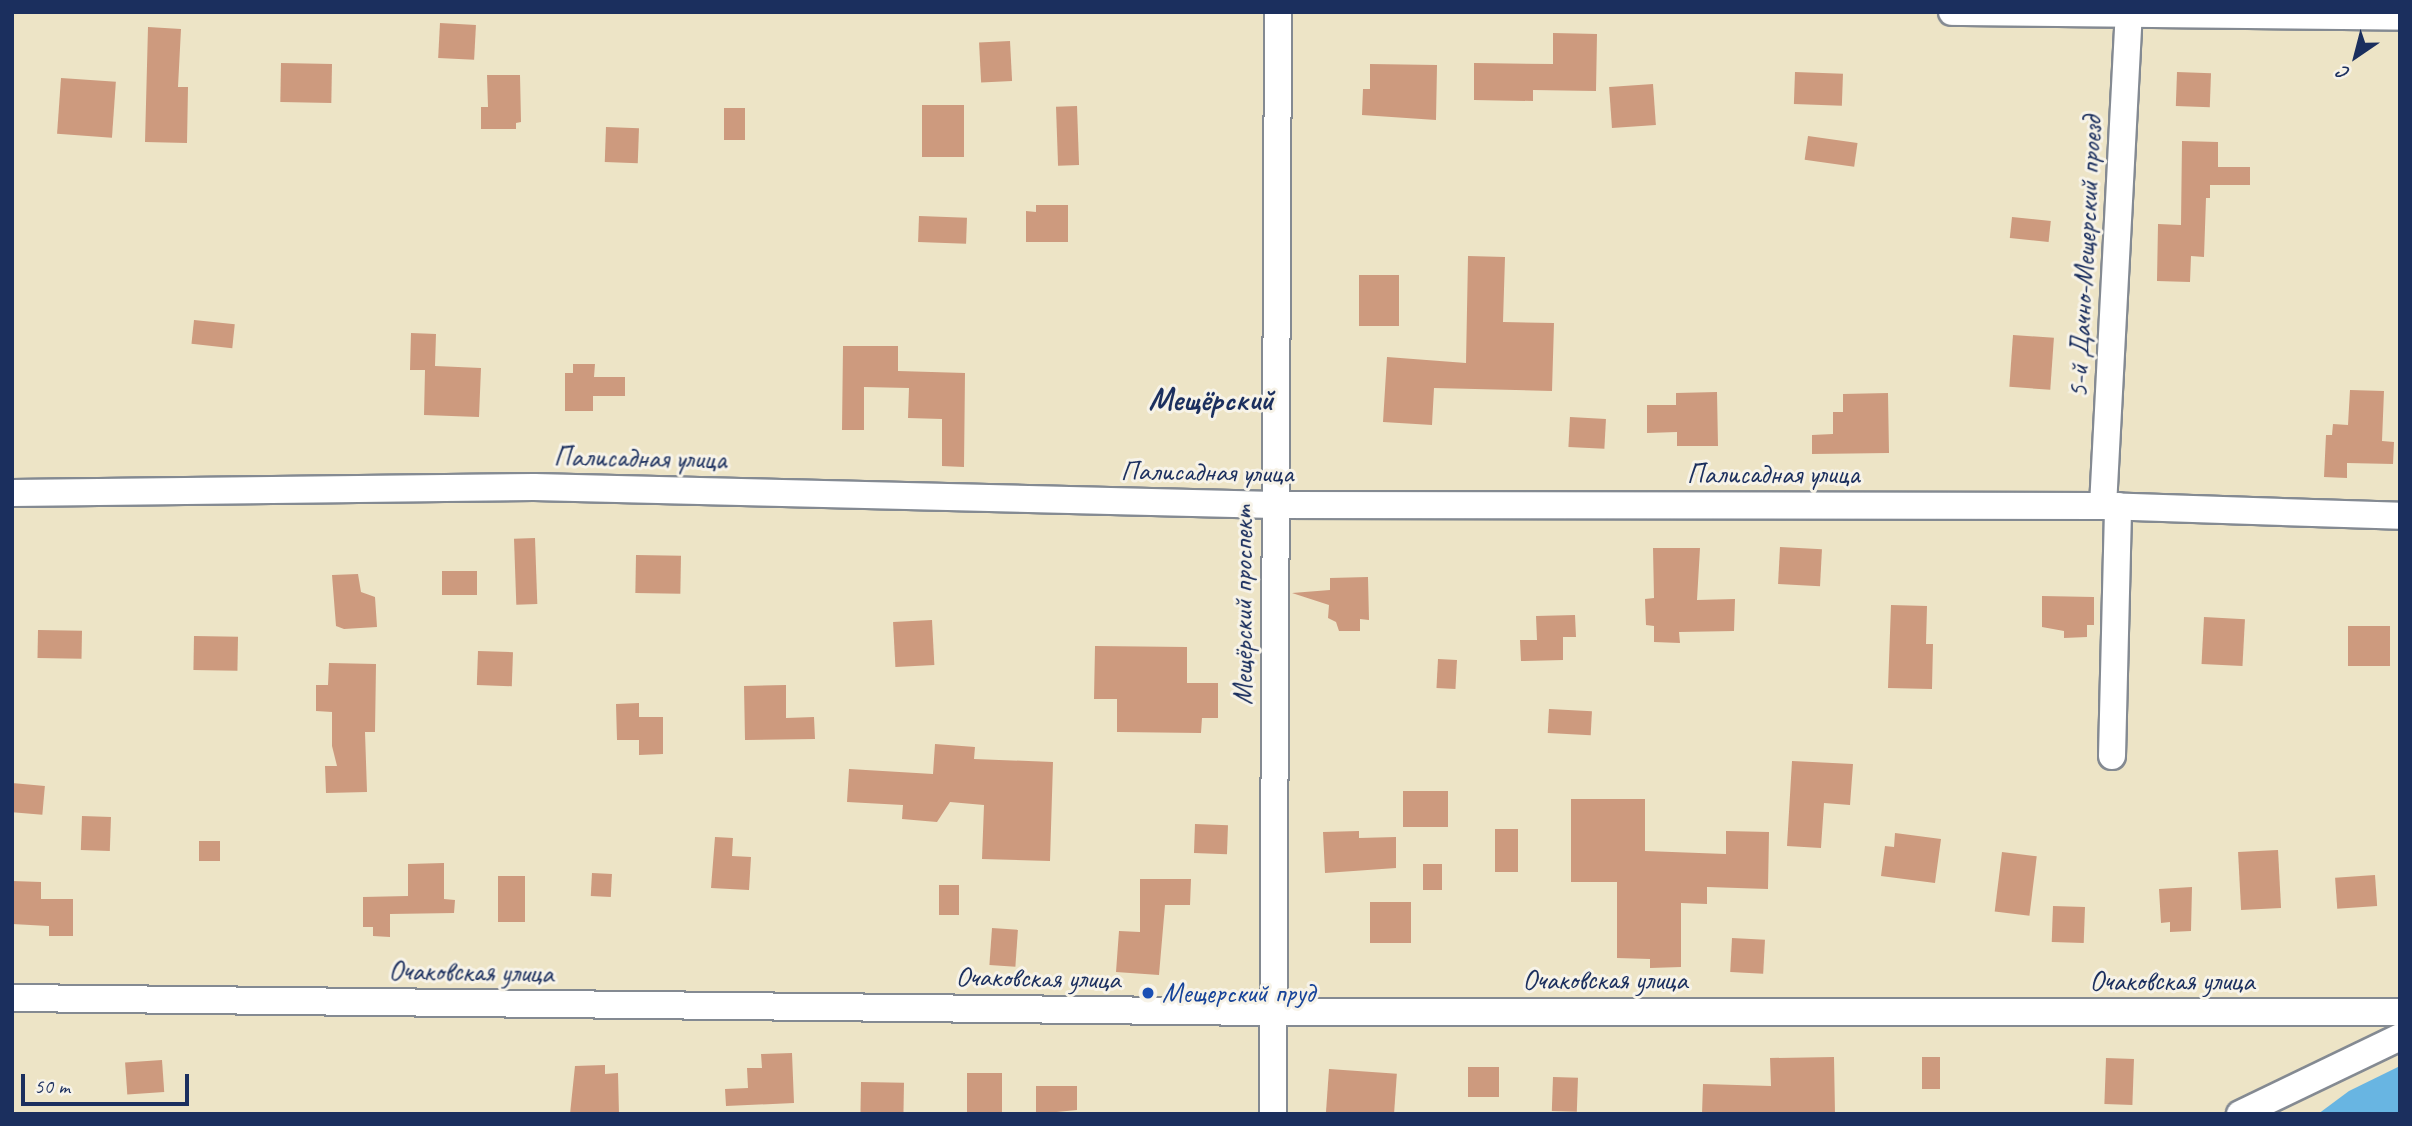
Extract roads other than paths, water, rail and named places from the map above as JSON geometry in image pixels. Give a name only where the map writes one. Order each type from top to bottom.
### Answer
[{"type":"street","name":"Мещёрский проспект","points":[[1273,1114],[1278,12]]},
{"type":"street","points":[[1952,12],[2400,17]]},
{"type":"street","name":"5-й Дачно-Мещерский проезд","points":[[2112,757],[2111,506],[2129,13]]},
{"type":"street","name":"Палисадная улица","points":[[12,493],[534,487],[1275,505],[2111,506],[2400,516]]},
{"type":"street","name":"Очаковская улица","points":[[12,998],[1274,1012],[2400,1012]]},
{"type":"street","points":[[2240,1114],[2400,1037]]},
{"type":"water","points":[[2400,1066],[2400,1114],[2318,1114],[2349,1091]]},
{"type":"place","name":"Мещерский пруд","points":[[1148,993]]},
{"type":"district","name":"Мещёрский","points":[[1211,400]]}]
